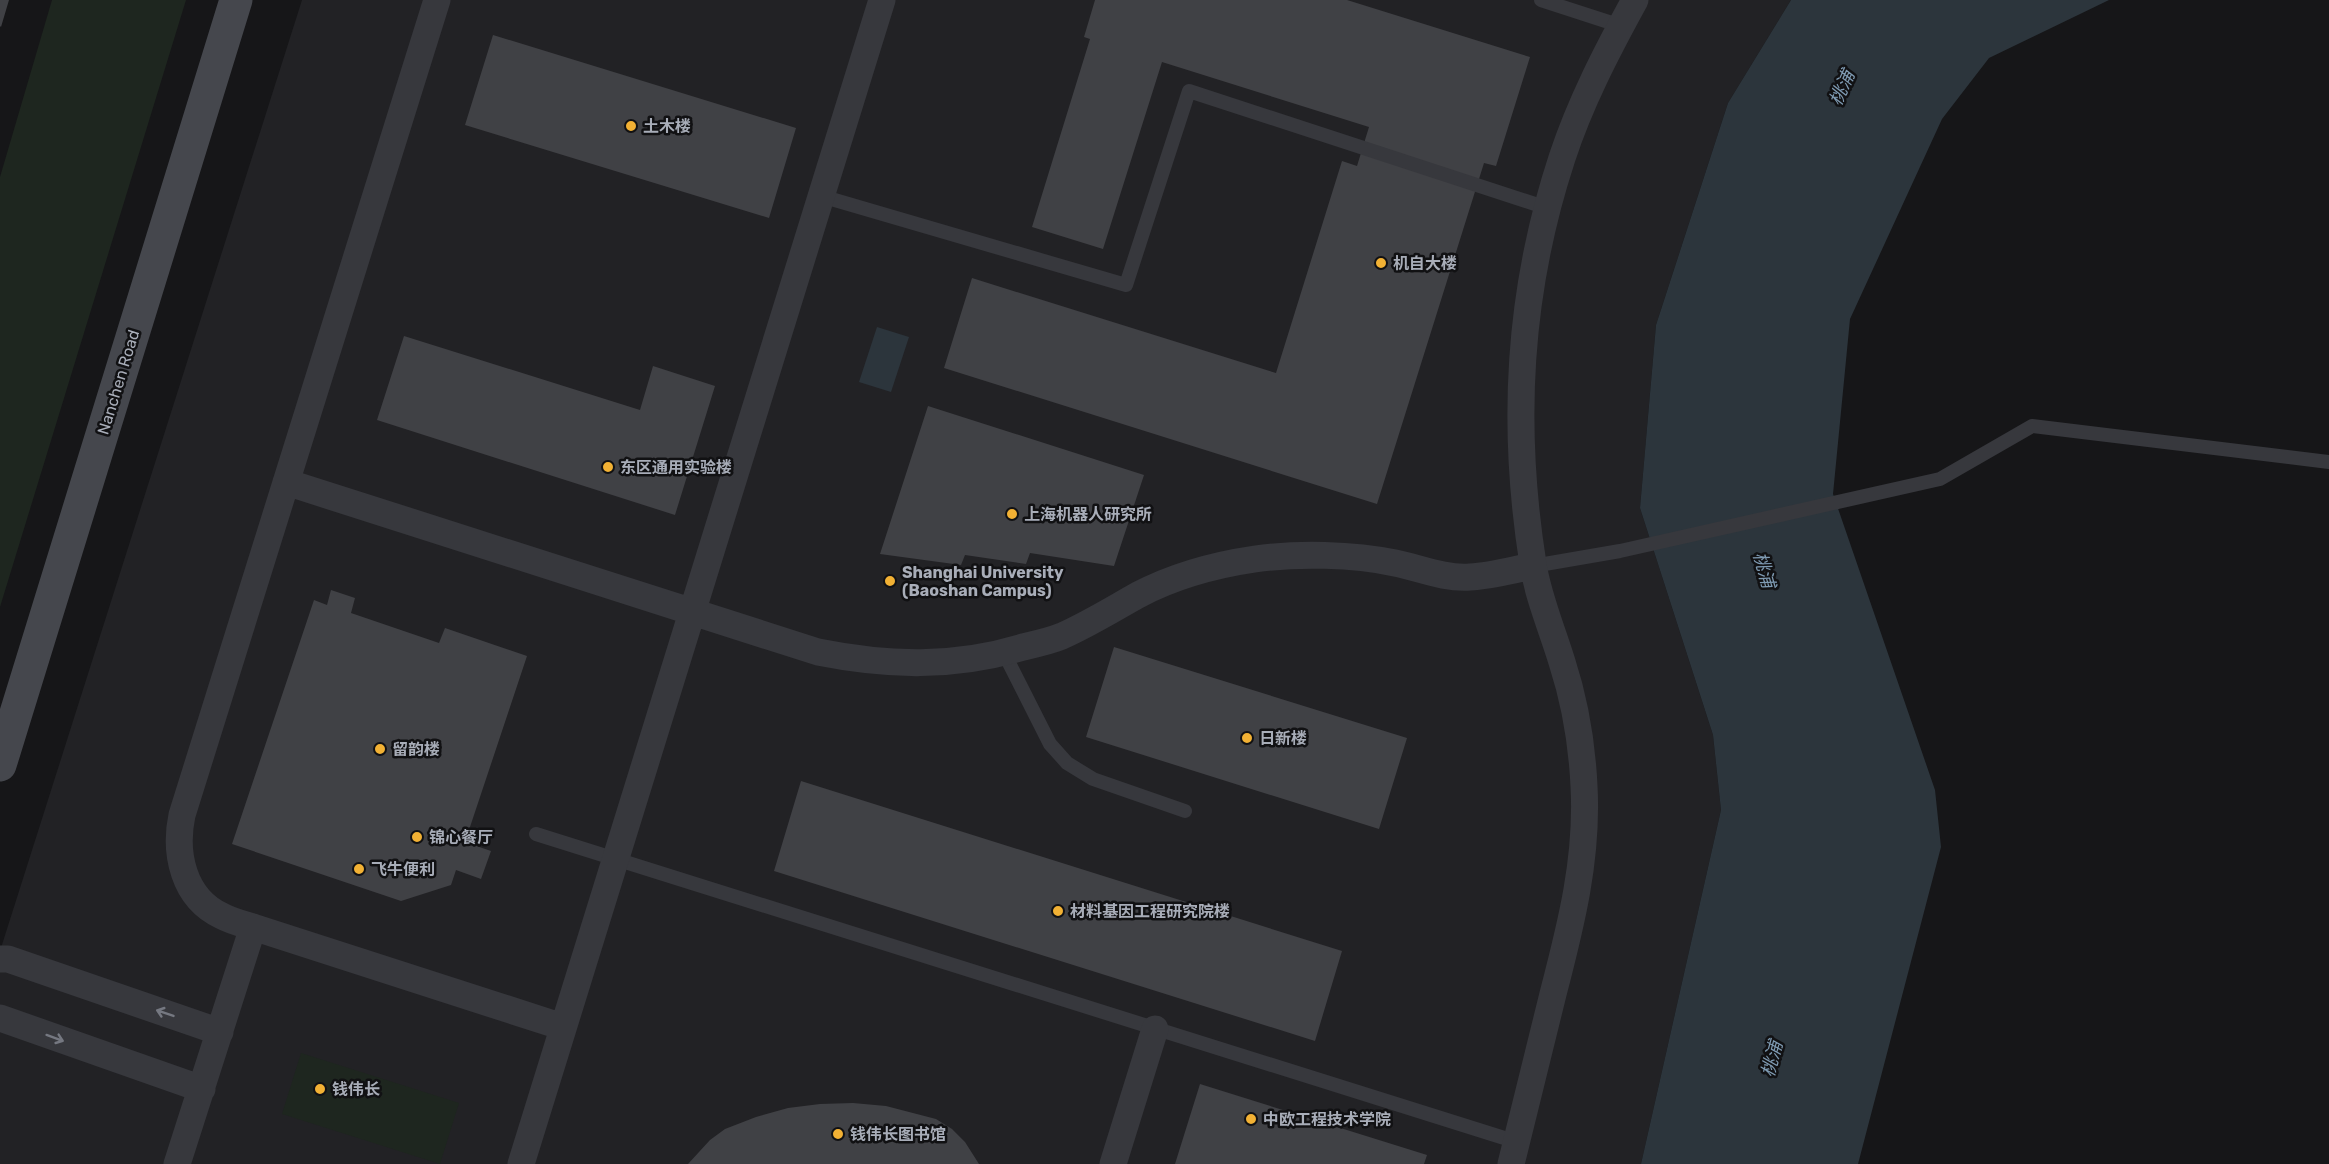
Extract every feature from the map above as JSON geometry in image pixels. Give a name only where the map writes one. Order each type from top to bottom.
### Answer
[{"type":"street","name":"Nanchen Road","points":[[0,765],[236,0]]},
{"type":"street","points":[[437,0],[182,815],[178,835],[179,855],[184,874],[193,891],[220,916],[563,1027]]},
{"type":"street","points":[[521,1164],[882,0]]},
{"type":"street","points":[[1514,1153],[1576,902],[1585,825],[1581,746],[1573,704],[1533,566],[1520,434],[1520,377],[1525,322],[1533,267],[1562,156],[1583,103],[1635,0]]},
{"type":"street","points":[[286,482],[818,652],[859,660],[902,664],[936,664],[1004,653],[1060,637],[1104,616],[1139,594],[1176,578],[1216,566],[1257,559],[1348,557],[1469,577],[1533,566]]},
{"type":"street","points":[[177,1164],[253,927]]},
{"type":"street","points":[[0,959],[8,959],[220,1032]]},
{"type":"street","points":[[0,1018],[202,1089]]},
{"type":"street","points":[[1113,1164],[1155,1029]]},
{"type":"lane","points":[[1541,0],[1621,26]]},
{"type":"lane","points":[[821,196],[1126,285],[1189,91],[1547,208]]},
{"type":"lane","points":[[1533,566],[1620,551],[1940,479],[2032,426],[2329,462]]},
{"type":"lane","points":[[1004,653],[1050,744],[1067,763],[1093,779],[1185,812]]},
{"type":"lane","points":[[536,834],[1155,1029],[1514,1153]]},
{"type":"shaded area","points":[[52,0],[186,0],[0,607],[0,177]]},
{"type":"shaded area","name":"Shanghai University (Baoshan Campus)","points":[[302,0],[1791,0],[1728,103],[1656,325],[1640,508],[1713,735],[1721,810],[1641,1164],[0,1164],[0,951]]},
{"type":"shaded area","points":[[301,1053],[459,1103],[440,1164],[282,1114]]},
{"type":"water","name":"桃浦","points":[[1791,0],[2109,0],[1989,58],[1942,119],[1850,319],[1833,494],[1935,790],[1941,847],[1858,1164],[1641,1164],[1721,810],[1713,735],[1640,508],[1656,325],[1728,103]]},
{"type":"water","points":[[877,327],[909,337],[891,392],[859,382]]},
{"type":"building","points":[[0,0],[9,0],[1,27],[0,26]]},
{"type":"building","name":"机自大楼","points":[[1095,0],[1347,0],[1530,57],[1496,166],[1484,163],[1377,504],[944,368],[972,278],[1276,373],[1342,161],[1357,166],[1369,127],[1162,62],[1103,249],[1032,227],[1090,39],[1084,37]]},
{"type":"building","name":"土木楼","points":[[493,35],[796,128],[769,218],[465,125]]},
{"type":"building","name":"东区通用实验楼","points":[[404,336],[640,410],[653,366],[715,386],[675,515],[377,420]]},
{"type":"building","name":"上海机器人研究所","points":[[928,406],[1144,475],[1114,566],[1030,553],[1026,564],[965,555],[961,565],[880,554]]},
{"type":"building","name":"留韵楼","points":[[331,590],[355,598],[351,613],[439,643],[445,628],[527,656],[465,842],[491,851],[481,879],[456,870],[451,885],[401,901],[232,844],[314,600],[327,605]]},
{"type":"building","name":"日新楼","points":[[1114,647],[1407,738],[1379,829],[1086,737]]},
{"type":"building","name":"材料基因工程研究院楼","points":[[801,781],[1342,951],[1315,1041],[774,871]]},
{"type":"building","name":"中欧工程技术学院","points":[[1200,1084],[1427,1155],[1424,1164],[1175,1164]]},
{"type":"building","name":"钱伟长图书馆","points":[[853,1103],[886,1106],[936,1119],[952,1129],[965,1142],[979,1164],[688,1164],[710,1140],[725,1129],[756,1117],[788,1108]]},
{"type":"place","name":"土木楼","points":[[631,126]]},
{"type":"place","name":"机自大楼","points":[[1381,263]]},
{"type":"place","name":"东区通用实验楼","points":[[608,467]]},
{"type":"place","name":"上海机器人研究所","points":[[1012,514]]},
{"type":"place","name":"Shanghai University (Baoshan Campus)","points":[[890,581]]},
{"type":"place","name":"日新楼","points":[[1247,738]]},
{"type":"place","name":"留韵楼","points":[[380,749]]},
{"type":"place","name":"锦心餐厅","points":[[417,837]]},
{"type":"place","name":"飞牛便利","points":[[359,869]]},
{"type":"place","name":"材料基因工程研究院楼","points":[[1058,911]]},
{"type":"place","name":"钱伟长","points":[[320,1089]]},
{"type":"place","name":"中欧工程技术学院","points":[[1251,1119]]},
{"type":"place","name":"钱伟长图书馆","points":[[838,1134]]}]
